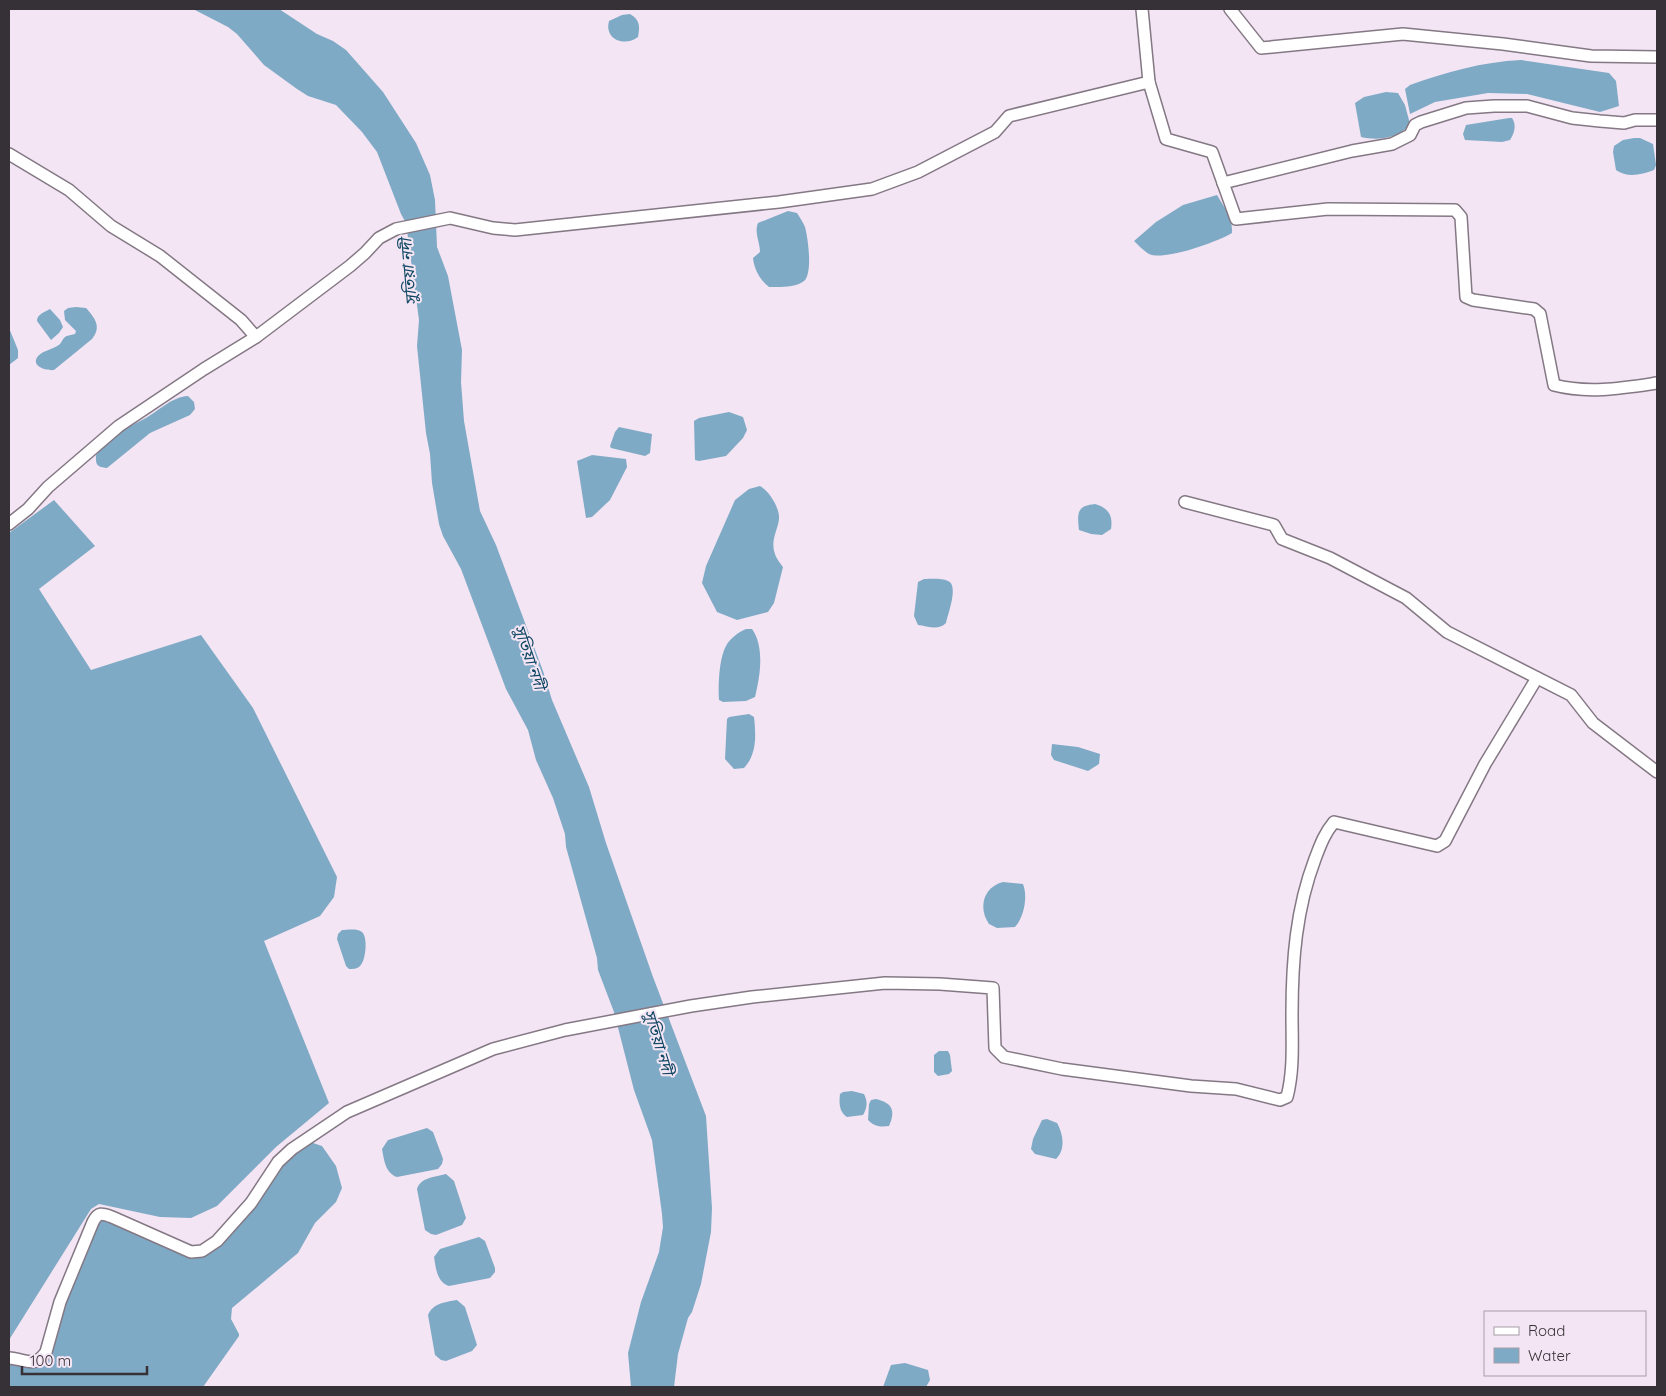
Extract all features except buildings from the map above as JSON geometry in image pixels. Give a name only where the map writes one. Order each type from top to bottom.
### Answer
[{"type":"street","points":[[1142,9],[1149,82],[1166,139],[1212,152],[1236,219],[1328,210],[1455,210],[1461,217],[1466,297],[1472,300],[1534,309],[1540,314],[1554,385],[1610,390],[1657,383]]},
{"type":"street","points":[[1230,9],[1260,48],[1402,34],[1503,44],[1591,56],[1657,57]]},
{"type":"street","points":[[9,524],[28,509],[48,487],[119,426],[256,337],[350,266],[379,238],[396,229],[450,218],[493,228],[515,230],[780,202],[872,189],[918,172],[995,132],[1009,116],[1149,82]]},
{"type":"street","points":[[1223,183],[1352,151],[1392,144],[1410,135],[1415,125],[1421,122],[1466,108],[1527,106],[1572,118],[1624,122],[1657,120]]},
{"type":"street","points":[[9,154],[69,190],[111,226],[160,256],[241,320],[256,337]]},
{"type":"street","points":[[1185,502],[1274,525],[1282,539],[1330,558],[1406,598],[1447,632],[1571,695],[1593,723],[1657,772]]},
{"type":"street","points":[[9,1358],[35,1362],[41,1359],[46,1352],[60,1302],[93,1222],[99,1214],[102,1213],[143,1230],[177,1247],[191,1252],[202,1251],[217,1240],[251,1203],[278,1162],[292,1149],[347,1112],[493,1049],[565,1030],[690,1006],[752,997],[885,983],[940,984],[993,988],[995,1048],[1004,1057],[1093,1074],[1191,1086],[1236,1089],[1280,1100],[1287,1097],[1292,1079],[1292,968],[1297,924],[1306,883],[1325,834],[1334,822],[1437,846],[1445,840],[1485,764],[1538,678]]},
{"type":"water","name":"সুতিয়া নদী","points":[[193,9],[279,9],[346,50],[383,92],[416,143],[430,175],[435,200],[437,247],[448,276],[462,350],[461,382],[464,421],[480,511],[496,545],[552,700],[589,787],[606,843],[653,977],[706,1116],[712,1208],[711,1232],[701,1284],[692,1312],[688,1318],[678,1354],[674,1387],[631,1387],[628,1353],[641,1302],[659,1252],[663,1227],[652,1140],[634,1090],[614,1012],[598,970],[597,958],[566,847],[565,834],[553,798],[536,760],[528,730],[506,689],[461,569],[443,536],[439,524],[426,433],[417,346],[419,320],[406,223],[377,152],[362,132],[336,105],[308,96],[297,89],[264,65],[237,34],[228,27]]},
{"type":"water","points":[[630,14],[636,19],[638,24],[638,37],[627,41],[617,40],[610,33],[608,28],[609,21],[622,15]]},
{"type":"water","points":[[1521,60],[1609,73],[1616,81],[1619,106],[1600,112],[1527,94],[1488,93],[1435,102],[1410,114],[1405,89],[1410,85],[1464,68]]},
{"type":"water","points":[[1386,92],[1398,93],[1405,105],[1410,124],[1401,133],[1388,137],[1374,139],[1361,137],[1355,103],[1364,97]]},
{"type":"water","points":[[1512,118],[1515,126],[1510,140],[1502,142],[1465,140],[1463,134],[1466,125]]},
{"type":"water","points":[[1640,138],[1653,144],[1656,165],[1654,170],[1634,175],[1620,173],[1616,170],[1614,146],[1623,140]]},
{"type":"water","points":[[1217,195],[1230,218],[1232,233],[1215,241],[1167,255],[1149,254],[1134,241],[1156,222],[1183,205]]},
{"type":"water","points":[[788,211],[797,213],[805,227],[809,263],[807,277],[796,285],[769,287],[760,278],[753,258],[760,252],[757,234],[758,223]]},
{"type":"water","points":[[68,308],[86,308],[92,315],[97,327],[95,335],[54,370],[40,367],[36,363],[38,356],[58,346],[64,338],[75,334],[76,331],[65,320],[64,311]]},
{"type":"water","points":[[50,309],[60,320],[63,327],[51,340],[37,321],[40,315]]},
{"type":"water","points":[[9,328],[18,350],[18,358],[9,365]]},
{"type":"water","points":[[188,396],[194,402],[195,409],[190,415],[150,433],[107,468],[97,464],[97,453],[107,440],[176,399]]},
{"type":"water","points":[[729,412],[743,417],[747,430],[743,438],[726,456],[699,461],[695,460],[694,421],[699,418]]},
{"type":"water","points":[[619,427],[652,434],[650,453],[645,456],[611,448],[615,432]]},
{"type":"water","points":[[592,455],[626,459],[627,467],[610,500],[592,517],[586,518],[577,461]]},
{"type":"water","points":[[760,486],[770,496],[778,510],[779,519],[773,544],[776,557],[783,567],[774,603],[768,612],[737,620],[717,612],[702,583],[706,566],[735,500],[749,489]]},
{"type":"water","points":[[54,500],[95,546],[39,589],[91,670],[201,635],[253,708],[337,877],[334,897],[320,916],[264,941],[329,1103],[276,1147],[217,1206],[191,1218],[160,1217],[99,1204],[91,1209],[9,1340],[9,533]]},
{"type":"water","points":[[1095,504],[1107,510],[1111,516],[1111,529],[1102,535],[1079,530],[1078,514],[1085,506]]},
{"type":"water","points":[[924,579],[946,580],[953,588],[946,623],[940,627],[918,625],[914,616],[918,582]]},
{"type":"water","points":[[746,629],[752,629],[759,644],[760,671],[755,697],[746,701],[723,702],[719,700],[719,688],[720,665],[724,651],[732,638]]},
{"type":"water","points":[[749,714],[754,717],[755,737],[753,750],[744,768],[734,769],[725,759],[727,719],[729,717]]},
{"type":"water","points":[[1052,744],[1078,747],[1100,754],[1099,764],[1088,771],[1054,760],[1051,755]]},
{"type":"water","points":[[1003,882],[1023,884],[1025,901],[1023,912],[1015,927],[997,928],[989,924],[984,911],[984,899],[987,893],[991,888]]},
{"type":"water","points":[[342,930],[357,930],[364,935],[366,944],[365,954],[362,963],[356,968],[349,969],[346,966],[337,939],[338,934]]},
{"type":"water","points":[[939,1051],[948,1051],[950,1055],[952,1071],[949,1074],[938,1076],[934,1072],[934,1055]]},
{"type":"water","points":[[852,1091],[864,1094],[866,1107],[863,1115],[847,1117],[841,1110],[840,1094]]},
{"type":"water","points":[[876,1099],[886,1103],[891,1108],[892,1116],[889,1126],[878,1126],[868,1120],[869,1104],[871,1100]]},
{"type":"water","points":[[1047,1119],[1057,1123],[1061,1132],[1062,1146],[1056,1159],[1035,1154],[1031,1149],[1033,1139],[1042,1120]]},
{"type":"water","points":[[427,1128],[433,1132],[443,1159],[442,1164],[438,1169],[397,1177],[393,1175],[386,1165],[382,1149],[388,1140]]},
{"type":"water","points":[[310,1142],[322,1146],[336,1166],[342,1188],[336,1202],[315,1223],[298,1253],[232,1308],[231,1319],[239,1336],[203,1387],[9,1387],[9,1363],[37,1366],[100,1217],[197,1255],[254,1205],[292,1153]]},
{"type":"water","points":[[446,1174],[454,1181],[466,1218],[462,1225],[436,1235],[431,1234],[425,1230],[417,1189],[425,1180]]},
{"type":"water","points":[[479,1237],[485,1241],[495,1272],[490,1278],[449,1286],[445,1284],[438,1274],[434,1257],[440,1249]]},
{"type":"water","points":[[457,1300],[465,1307],[477,1345],[472,1351],[446,1361],[441,1360],[435,1355],[428,1315],[436,1306],[444,1302]]},
{"type":"water","points":[[905,1363],[928,1370],[930,1380],[926,1387],[883,1387],[891,1365]]}]
